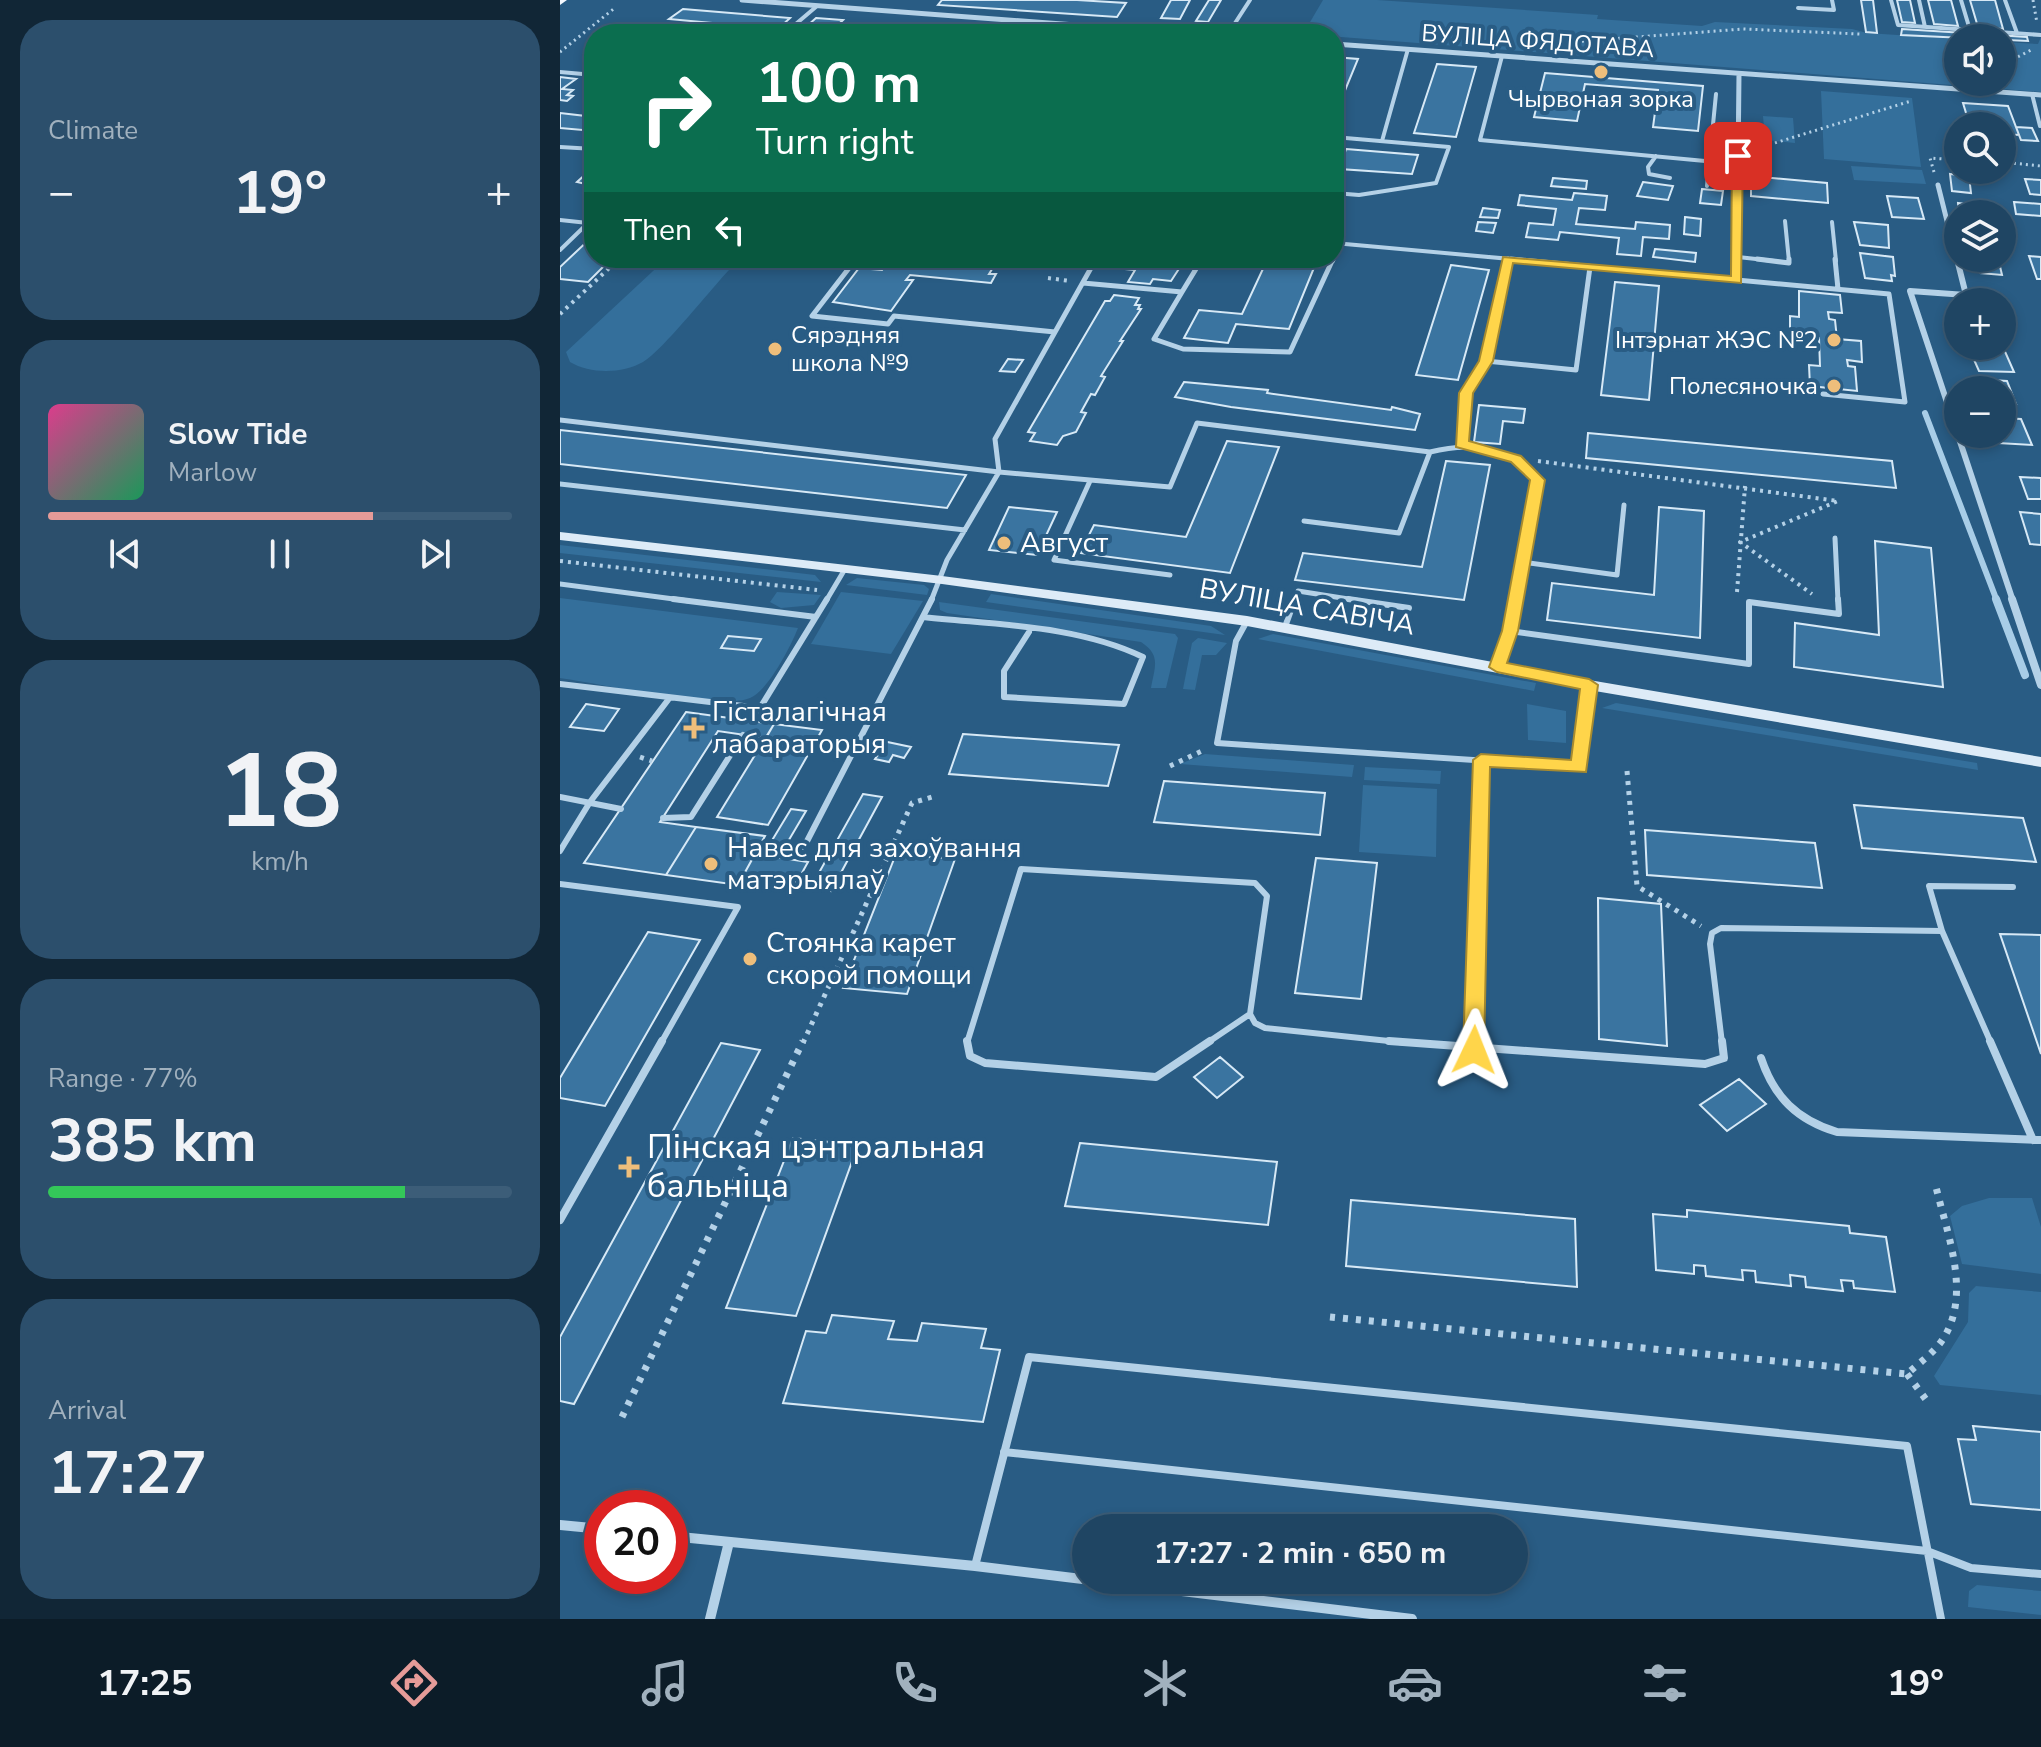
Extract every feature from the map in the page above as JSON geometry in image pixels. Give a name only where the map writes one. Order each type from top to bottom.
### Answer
[{"type":"street","points":[[742,0],[1039,24]]},
{"type":"street","name":"ВУЛІЦА ФЯДОТАВА","points":[[1344,45],[2041,95]]},
{"type":"street","points":[[1737,280],[1739,74]]},
{"type":"street","points":[[1938,185],[1966,295],[1910,291],[2041,685]]},
{"type":"street","name":"ВУЛІЦА САВІЧА","points":[[560,536],[942,580],[1247,621],[1589,685],[2041,762]]},
{"type":"street","points":[[560,1525],[584,1527]]},
{"type":"street","points":[[688,1538],[975,1566],[1370,1617],[1412,1619]]},
{"type":"street","points":[[710,1619],[729,1542]]},
{"type":"lane","points":[[1234,24],[1250,0]]},
{"type":"lane","points":[[1798,8],[1834,10],[1832,0]]},
{"type":"lane","points":[[1891,0],[1898,25],[1944,28]]},
{"type":"lane","points":[[1919,0],[1925,27]]},
{"type":"lane","points":[[1961,0],[1968,24]]},
{"type":"lane","points":[[2005,0],[2017,33],[2041,35]]},
{"type":"lane","points":[[796,24],[817,6]]},
{"type":"lane","points":[[1382,141],[1408,49]]},
{"type":"lane","points":[[1502,56],[1480,140],[1737,164]]},
{"type":"lane","points":[[560,72],[584,74]]},
{"type":"lane","points":[[1707,186],[1716,94]]},
{"type":"lane","points":[[2032,94],[2040,126]]},
{"type":"lane","points":[[1344,138],[1449,147],[1436,183],[1359,195],[1344,194]]},
{"type":"lane","points":[[560,147],[584,148]]},
{"type":"lane","points":[[1656,156],[1648,167],[1649,174],[1670,178]]},
{"type":"lane","points":[[560,220],[584,223]]},
{"type":"lane","points":[[1738,257],[1789,263],[1785,221]]},
{"type":"lane","points":[[1832,222],[1838,289]]},
{"type":"lane","points":[[560,250],[584,227]]},
{"type":"lane","points":[[1344,244],[1889,294],[1905,402],[1823,394]]},
{"type":"lane","points":[[1461,444],[1466,393],[1486,361],[1508,259]]},
{"type":"lane","points":[[1486,361],[1576,370],[1590,267]]},
{"type":"lane","points":[[849,268],[812,316],[888,324],[894,316],[1055,332]]},
{"type":"lane","points":[[804,847],[942,580],[947,560],[999,472],[995,439],[1091,268]]},
{"type":"lane","points":[[1197,268],[1154,339],[1183,349],[1290,352],[1329,268]]},
{"type":"lane","points":[[1083,283],[1182,292]]},
{"type":"lane","points":[[560,420],[999,472],[1170,487],[1197,423],[1430,452],[1461,444],[1516,459],[1537,480],[1510,631],[1497,667]]},
{"type":"lane","points":[[1304,521],[1399,533],[1430,452]]},
{"type":"lane","points":[[1090,481],[1054,560],[1170,575]]},
{"type":"lane","points":[[560,484],[965,530]]},
{"type":"lane","points":[[1522,562],[1617,575],[1624,505]]},
{"type":"lane","points":[[1510,631],[1749,664],[1749,602],[1839,614],[1835,538]]},
{"type":"lane","points":[[752,721],[845,569]]},
{"type":"lane","points":[[560,584],[816,617]]},
{"type":"lane","points":[[1285,627],[1298,591],[1409,608]]},
{"type":"lane","points":[[923,617],[1029,632],[1129,647],[1143,657],[1124,704],[1004,697],[1004,671],[1029,632]]},
{"type":"lane","points":[[1247,621],[1236,641],[1217,743],[1580,767],[1579,748],[1589,685]]},
{"type":"lane","points":[[560,684],[668,700],[760,708]]},
{"type":"lane","points":[[560,851],[590,802],[668,700]]},
{"type":"lane","points":[[663,818],[691,817],[743,735]]},
{"type":"lane","points":[[1474,1050],[1481,760]]},
{"type":"lane","points":[[560,797],[621,809]]},
{"type":"lane","points":[[1250,1014],[1156,1077],[985,1063],[970,1056],[967,1042],[1021,869],[1255,883],[1267,896],[1250,1014],[1255,1023],[1265,1028],[1474,1050],[1705,1064],[1724,1058],[1710,944],[1712,933],[1721,928],[1942,931]]},
{"type":"lane","points":[[560,884],[738,907],[560,1220]]},
{"type":"lane","points":[[1761,1058],[1775,1095],[1803,1119],[1819,1127],[1837,1132],[2037,1140],[1942,931],[1929,886],[2013,887]]},
{"type":"lane","points":[[975,1566],[1029,1357],[1907,1446],[1941,1619]]},
{"type":"lane","points":[[1004,1452],[1927,1551],[1971,1568],[2041,1574]]},
{"type":"path","points":[[595,24],[616,7]]},
{"type":"path","points":[[1548,44],[1743,29],[1860,34]]},
{"type":"path","points":[[560,52],[584,33]]},
{"type":"path","points":[[2016,58],[2041,45]]},
{"type":"path","points":[[1738,156],[1916,100]]},
{"type":"path","points":[[1938,185],[1930,158],[1944,159]]},
{"type":"path","points":[[2016,163],[2041,166]]},
{"type":"path","points":[[560,314],[609,268]]},
{"type":"path","points":[[1516,459],[1745,486],[1838,501],[1740,542]]},
{"type":"path","points":[[1736,602],[1745,486]]},
{"type":"path","points":[[1740,542],[1839,614]]},
{"type":"path","points":[[560,561],[831,591]]},
{"type":"path","points":[[1627,771],[1637,886],[1712,933]]},
{"type":"path","points":[[622,1417],[788,1075],[912,803],[932,797]]},
{"type":"path","points":[[1907,1374],[1943,1340],[1957,1313],[1953,1274],[1936,1187]]},
{"type":"path","points":[[1330,1317],[1907,1374],[1930,1405]]},
{"type":"shaded area","points":[[1323,0],[1377,0],[1598,15],[1597,19],[1702,26],[1715,22],[1852,29],[1867,33],[1944,38],[1944,84],[1344,37],[1344,24],[1309,24]]},
{"type":"shaded area","points":[[2041,37],[2041,92],[2016,90],[2016,43],[2038,44]]},
{"type":"shaded area","points":[[1821,91],[1912,98],[1921,167],[1824,159]]},
{"type":"shaded area","points":[[1763,116],[1793,118],[1795,143],[1765,140]]},
{"type":"shaded area","points":[[1851,166],[1922,170],[1926,184],[1854,180]]},
{"type":"shaded area","points":[[656,268],[729,268],[674,333],[643,362],[626,369],[587,369],[570,362],[566,352]]},
{"type":"shaded area","points":[[560,545],[815,575],[821,582],[560,553]]},
{"type":"shaded area","points":[[857,578],[924,585],[929,589],[927,595],[846,585]]},
{"type":"shaded area","points":[[777,592],[821,595],[814,605],[781,608],[770,602]]},
{"type":"shaded area","points":[[841,592],[923,601],[891,654],[811,644]]},
{"type":"shaded area","points":[[991,594],[1211,626],[1225,635],[986,602]]},
{"type":"shaded area","points":[[560,598],[798,628],[778,667],[757,694],[735,701],[687,699],[560,678]]},
{"type":"shaded area","points":[[939,602],[1175,634],[1178,638],[1166,688],[1151,688],[1154,656],[1141,642],[947,613],[940,610]]},
{"type":"shaded area","points":[[1273,634],[1536,683],[1534,691],[1258,639]]},
{"type":"shaded area","points":[[1198,638],[1227,643],[1216,655],[1202,655],[1195,690],[1183,689],[1192,643]]},
{"type":"shaded area","points":[[1616,703],[1977,763],[1978,770],[1602,708]]},
{"type":"shaded area","points":[[1527,704],[1566,711],[1566,743],[1528,740]]},
{"type":"shaded area","points":[[1205,754],[1354,765],[1352,777],[1180,764]]},
{"type":"shaded area","points":[[1365,767],[1441,771],[1440,784],[1364,780]]},
{"type":"shaded area","points":[[1363,785],[1437,789],[1436,857],[1359,852]]},
{"type":"shaded area","points":[[1989,1198],[2032,1198],[2041,1227],[2041,1274],[1962,1264],[1950,1216],[1962,1206]]},
{"type":"shaded area","points":[[1976,1286],[2041,1292],[2041,1395],[1940,1385],[1934,1376],[1968,1322],[1969,1293]]},
{"type":"shaded area","points":[[1977,1585],[2041,1591],[2041,1615],[1968,1607],[1969,1591]]},
{"type":"building","points":[[942,0],[1126,3],[1117,17],[938,5]]},
{"type":"building","points":[[1171,0],[1190,0],[1180,19],[1161,18]]},
{"type":"building","points":[[1209,0],[1221,0],[1208,22],[1196,21]]},
{"type":"building","points":[[1861,0],[1873,0],[1877,33],[1866,32]]},
{"type":"building","points":[[1897,0],[1910,0],[1915,23],[1902,22]]},
{"type":"building","points":[[1928,0],[1951,0],[1957,24],[1934,24]]},
{"type":"building","points":[[1970,0],[1995,0],[2002,24],[1977,24]]},
{"type":"building","points":[[683,9],[790,18],[783,24],[724,24],[669,19]]},
{"type":"building","points":[[816,18],[843,20],[839,24],[809,24]]},
{"type":"building","points":[[1902,29],[1944,32],[1944,37],[1901,35]]},
{"type":"building","points":[[2016,36],[2027,37],[2028,41],[2016,40]]},
{"type":"building","points":[[1344,58],[1358,59],[1344,93]]},
{"type":"building","points":[[1437,64],[1476,67],[1456,137],[1414,133]]},
{"type":"building","points":[[1545,73],[1703,86],[1698,131],[1653,127],[1658,90],[1585,84],[1577,121],[1534,117]]},
{"type":"building","points":[[560,77],[576,79],[562,89],[573,90],[567,95],[573,96],[567,101],[560,100]]},
{"type":"building","points":[[1963,103],[2008,106],[2010,112],[1966,112]]},
{"type":"building","points":[[560,113],[584,116],[584,130],[560,128]]},
{"type":"building","points":[[2016,127],[2032,128],[2038,141],[2021,140]]},
{"type":"building","points":[[1346,149],[1418,155],[1412,174],[1344,169]]},
{"type":"building","points":[[1751,176],[1827,183],[1828,203],[1751,196]]},
{"type":"building","points":[[1553,178],[1587,181],[1586,189],[1551,186]]},
{"type":"building","points":[[2025,179],[2041,180],[2041,195],[2030,194]]},
{"type":"building","points":[[1643,182],[1673,186],[1668,200],[1637,196]]},
{"type":"building","points":[[1951,184],[1970,184],[1971,193],[1952,191]]},
{"type":"building","points":[[1702,189],[1723,191],[1721,205],[1700,203]]},
{"type":"building","points":[[1574,193],[1607,196],[1605,210],[1579,208],[1576,224],[1635,229],[1636,222],[1670,225],[1669,239],[1643,237],[1641,256],[1617,254],[1619,238],[1560,232],[1558,240],[1526,237],[1529,223],[1553,225],[1556,209],[1518,205],[1520,195],[1572,200]]},
{"type":"building","points":[[1887,196],[1918,198],[1924,219],[1892,217]]},
{"type":"building","points":[[2016,202],[2041,204],[2041,216],[2016,214]]},
{"type":"building","points":[[1483,208],[1500,210],[1498,218],[1480,217]]},
{"type":"building","points":[[1685,217],[1701,219],[1700,236],[1684,234]]},
{"type":"building","points":[[1478,222],[1496,223],[1493,233],[1476,231]]},
{"type":"building","points":[[1854,222],[1888,225],[1889,248],[1860,245]]},
{"type":"building","points":[[584,244],[584,268],[602,268],[588,282],[560,279],[560,267]]},
{"type":"building","points":[[1655,249],[1696,253],[1695,262],[1653,257]]},
{"type":"building","points":[[1860,253],[1893,257],[1895,276],[1891,275],[1892,281],[1865,278]]},
{"type":"building","points":[[2029,256],[2041,257],[2041,279],[2037,279]]},
{"type":"building","points":[[1451,265],[1489,270],[1458,380],[1416,375]]},
{"type":"building","points":[[859,268],[993,268],[989,274],[996,274],[991,283],[910,275],[906,280],[913,280],[891,311],[833,302]]},
{"type":"building","points":[[1179,268],[1171,281],[1153,279],[1150,284],[1128,282],[1135,270],[1124,269]]},
{"type":"building","points":[[1263,268],[1314,268],[1289,329],[1236,324],[1228,343],[1184,338],[1199,310],[1242,314]]},
{"type":"building","points":[[2001,272],[2002,275],[1980,273]]},
{"type":"building","points":[[1615,282],[1659,286],[1649,400],[1601,395]]},
{"type":"building","name":"Інтэрнат ЖЭС №2","points":[[1799,291],[1840,295],[1842,313],[1828,312],[1829,319],[1835,320],[1837,339],[1861,341],[1862,362],[1847,360],[1848,366],[1855,367],[1857,391],[1810,386],[1809,365],[1820,366],[1819,338],[1790,335],[1790,316],[1799,317]]},
{"type":"building","points":[[1114,295],[1139,298],[1135,305],[1140,305],[1138,309],[1141,309],[1101,376],[1105,377],[1095,395],[1091,394],[1081,412],[1086,413],[1076,432],[1063,436],[1057,445],[1030,441],[1035,433],[1028,432],[1105,301],[1110,301]]},
{"type":"building","points":[[1008,359],[1023,360],[1015,372],[1000,371]]},
{"type":"building","points":[[1974,360],[2009,360],[2014,372],[1979,371]]},
{"type":"building","points":[[1184,382],[1268,390],[1267,393],[1391,410],[1392,407],[1420,414],[1415,430],[1231,407],[1175,397]]},
{"type":"building","points":[[1479,405],[1525,409],[1523,423],[1503,421],[1500,444],[1474,442]]},
{"type":"building","points":[[2016,419],[2021,419],[2032,445],[2016,444]]},
{"type":"building","points":[[560,430],[966,475],[947,508],[560,464]]},
{"type":"building","points":[[1588,433],[1892,461],[1896,488],[1586,458]]},
{"type":"building","points":[[1227,441],[1279,447],[1230,573],[1080,553],[1094,525],[1186,537]]},
{"type":"building","points":[[1446,461],[1490,465],[1464,600],[1295,580],[1303,553],[1422,567]]},
{"type":"building","points":[[2020,477],[2041,478],[2041,499],[2028,499]]},
{"type":"building","points":[[1009,507],[1057,512],[1037,555],[989,550]]},
{"type":"building","points":[[1659,507],[1704,511],[1700,638],[1547,620],[1552,583],[1654,595]]},
{"type":"building","points":[[2020,512],[2041,514],[2041,545],[2030,544]]},
{"type":"building","points":[[1875,541],[1931,548],[1943,687],[1794,667],[1795,623],[1879,635]]},
{"type":"building","points":[[728,636],[761,639],[754,651],[721,648]]},
{"type":"building","points":[[586,704],[619,709],[604,731],[570,727]]},
{"type":"building","points":[[686,712],[774,724],[766,738],[718,731],[660,822],[696,827],[666,875],[584,863]]},
{"type":"building","points":[[774,724],[822,730],[768,825],[717,817]]},
{"type":"building","points":[[963,734],[1119,745],[1108,786],[949,774]]},
{"type":"building","points":[[878,740],[911,747],[904,758],[893,755],[889,762],[875,759],[880,752],[871,751]]},
{"type":"building","points":[[1164,781],[1325,793],[1320,835],[1154,822]]},
{"type":"building","points":[[863,794],[882,797],[831,891],[811,887]]},
{"type":"building","points":[[1854,805],[2023,818],[2036,862],[1862,848]]},
{"type":"building","points":[[791,809],[806,811],[783,850],[768,847]]},
{"type":"building","name":"Навес для захоўвання матэрыялаў","points":[[696,827],[765,836],[738,885],[666,875]]},
{"type":"building","points":[[1645,830],[1815,843],[1822,888],[1647,875]]},
{"type":"building","points":[[755,854],[808,862],[797,882],[744,874]]},
{"type":"building","points":[[896,854],[955,859],[907,994],[843,988]]},
{"type":"building","points":[[1316,858],[1377,863],[1361,999],[1295,993]]},
{"type":"building","points":[[1598,898],[1661,904],[1667,1046],[1599,1039]]},
{"type":"building","points":[[648,932],[700,940],[605,1106],[560,1098],[560,1078]]},
{"type":"building","points":[[2000,934],[2041,935],[2041,1054]]},
{"type":"building","points":[[721,1043],[760,1050],[574,1404],[560,1401],[560,1337]]},
{"type":"building","points":[[1220,1057],[1243,1077],[1217,1098],[1194,1077]]},
{"type":"building","points":[[1739,1079],[1766,1104],[1727,1131],[1700,1105]]},
{"type":"building","points":[[793,1138],[858,1145],[796,1316],[726,1308]]},
{"type":"building","points":[[1080,1143],[1277,1162],[1268,1225],[1065,1206]]},
{"type":"building","points":[[1351,1200],[1575,1219],[1577,1287],[1346,1266]]},
{"type":"building","points":[[1687,1210],[1849,1226],[1850,1233],[1886,1237],[1895,1292],[1854,1288],[1853,1281],[1841,1280],[1843,1291],[1806,1287],[1805,1277],[1790,1275],[1791,1286],[1756,1282],[1755,1271],[1742,1270],[1743,1280],[1706,1276],[1705,1266],[1694,1265],[1694,1274],[1656,1270],[1653,1214],[1687,1217]]},
{"type":"building","points":[[832,1315],[894,1321],[888,1339],[917,1341],[922,1323],[986,1329],[981,1348],[1000,1350],[983,1422],[783,1403],[806,1331],[826,1333]]},
{"type":"building","points":[[1973,1426],[2041,1432],[2041,1510],[1971,1504],[1958,1439],[1976,1440]]},
{"type":"waterway","points":[[1925,413],[1997,601]]},
{"type":"waterway","points":[[1996,599],[2025,675]]},
{"type":"place","name":"Чырвоная зорка","points":[[1601,72]]},
{"type":"place","name":"Інтэрнат ЖЭС №2","points":[[1834,340]]},
{"type":"place","name":"Сярэдняя школа №9","points":[[775,349]]},
{"type":"place","name":"Полесяночка","points":[[1834,386]]},
{"type":"place","name":"Август","points":[[1004,543]]},
{"type":"place","name":"Гісталагічная лабараторыя","points":[[694,728]]},
{"type":"place","name":"Навес для захоўвання матэрыялаў","points":[[711,864]]},
{"type":"place","name":"Стоянка карет скорой помощи","points":[[750,959]]},
{"type":"place","name":"Пінская цэнтральная бальніца","points":[[629,1167]]},
{"type":"route","points":[[1474,1050],[1481,760],[1580,767],[1579,748],[1589,685],[1497,667],[1510,631],[1537,480],[1516,459],[1461,444],[1466,393],[1486,361],[1508,259],[1737,280],[1738,156]]}]
